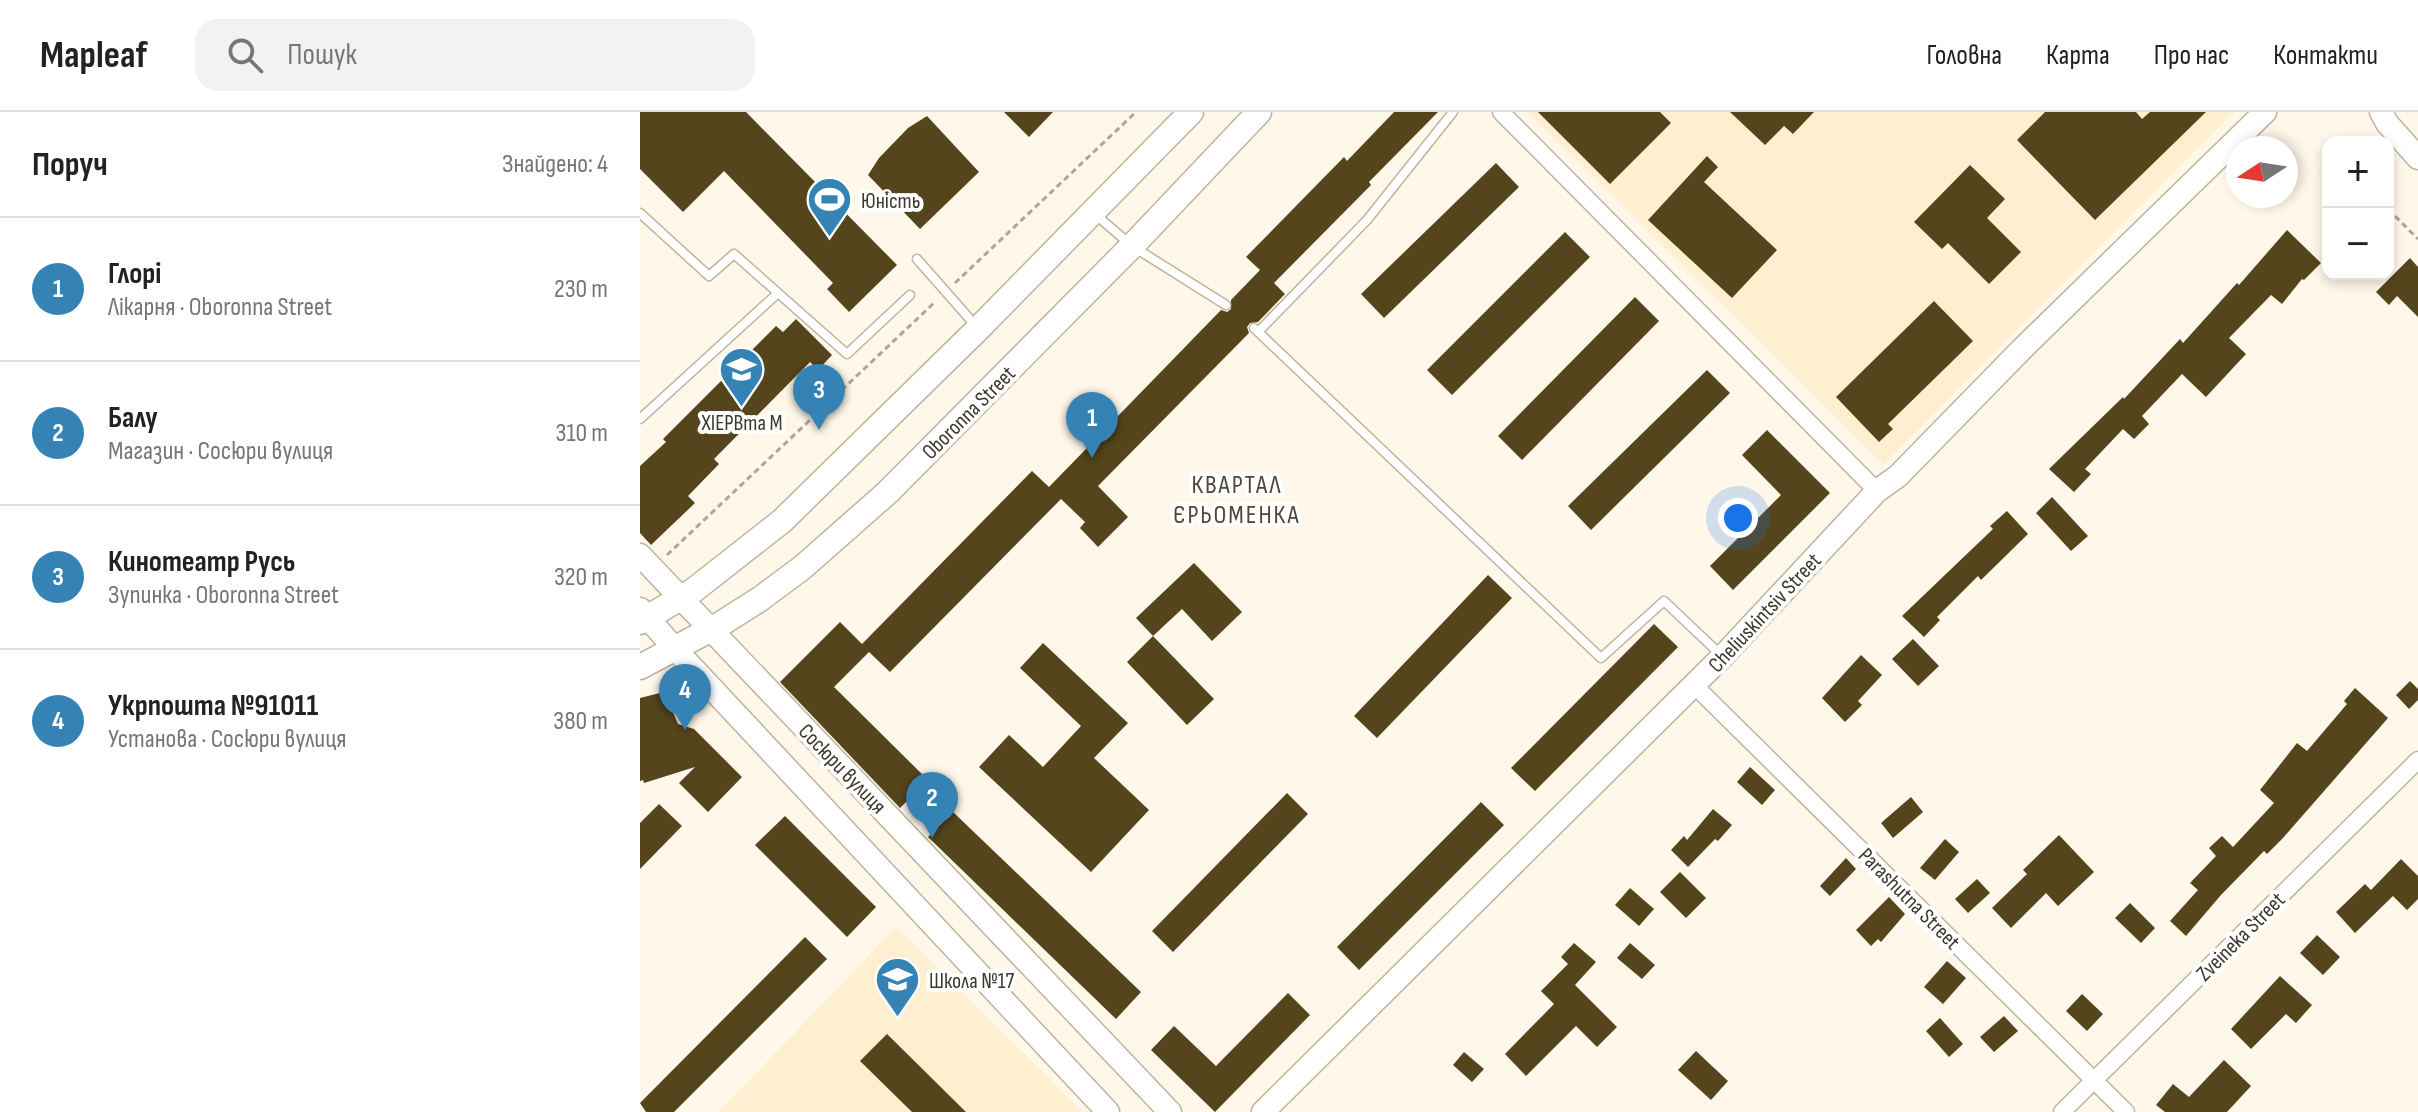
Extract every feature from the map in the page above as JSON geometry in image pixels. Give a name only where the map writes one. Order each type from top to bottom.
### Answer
[{"type":"main road","points":[[643,617],[681,599],[782,521],[978,329],[1191,112]]},
{"type":"main road","name":"Oboronna Street","points":[[640,667],[760,599],[803,567],[888,492],[1132,246],[1259,112]]},
{"type":"street","points":[[1501,112],[1877,491]]},
{"type":"street","name":"Cheliuskintsiv Street","points":[[1263,1112],[1723,656],[1877,491],[1898,476],[2022,349],[2265,112]]},
{"type":"street","points":[[2381,112],[2418,158]]},
{"type":"street","name":"Сосюри вулиця","points":[[646,562],[1170,1112]]},
{"type":"street","name":"Сосюри вулиця","points":[[643,617],[1108,1112]]},
{"type":"street","name":"Parashutna Street","points":[[1694,685],[2126,1112]]},
{"type":"street","name":"Zveineka Street","points":[[2062,1112],[2418,760]]},
{"type":"lane","points":[[1453,112],[1367,220],[1256,330],[1601,658],[1664,601],[1723,656]]},
{"type":"lane","points":[[1092,211],[1132,246],[1226,305]]},
{"type":"lane","points":[[640,213],[709,276],[734,254],[847,354],[910,295]]},
{"type":"lane","points":[[917,259],[978,329]]},
{"type":"lane","points":[[640,419],[778,293]]},
{"type":"path","points":[[646,562],[946,291],[1136,112]]},
{"type":"path","points":[[2394,215],[2418,239]]},
{"type":"shaded area","points":[[1528,112],[2233,112],[1883,465]]},
{"type":"shaded area","name":"Школа №17","points":[[896,927],[1083,1112],[719,1112]]},
{"type":"building","name":"Юність","points":[[640,112],[746,112],[897,265],[849,312],[827,289],[833,283],[724,171],[683,212],[640,169]]},
{"type":"building","points":[[1004,112],[1053,112],[1029,137]]},
{"type":"building","points":[[1394,112],[1438,112],[1274,283],[1285,294],[1258,322],[1250,323],[1247,327],[1249,333],[1098,486],[1128,517],[1098,547],[1080,528],[1085,522],[1061,499],[890,672],[869,652],[834,687],[928,780],[900,808],[780,682],[840,622],[862,644],[1032,471],[1049,487],[1221,310],[1227,312],[1231,309],[1231,300],[1260,270],[1246,257],[1344,157],[1347,161]]},
{"type":"building","points":[[1538,112],[1660,112],[1671,123],[1610,184]]},
{"type":"building","points":[[1730,112],[1814,112],[1793,134],[1784,126],[1765,145]]},
{"type":"building","points":[[2045,112],[2136,112],[2142,119],[2150,112],[2206,112],[2095,220],[2017,140]]},
{"type":"building","points":[[927,116],[979,172],[920,229],[868,175],[879,158],[908,128]]},
{"type":"building","points":[[1707,156],[1718,167],[1704,182],[1777,250],[1732,298],[1648,220]]},
{"type":"building","points":[[1496,163],[1519,187],[1384,318],[1361,294]]},
{"type":"building","points":[[1970,165],[2005,199],[1987,218],[2021,252],[1989,284],[1948,243],[1942,249],[1914,222]]},
{"type":"building","points":[[2287,230],[2321,263],[2302,279],[2282,304],[2271,295],[2229,338],[2246,354],[2206,397],[2182,374],[2142,416],[2149,424],[2134,439],[2123,429],[2085,469],[2091,474],[2074,492],[2049,469],[2124,399],[2180,339],[2183,343]]},
{"type":"building","points":[[1565,232],[1590,257],[1452,395],[1427,370]]},
{"type":"building","points":[[2410,258],[2418,267],[2418,317],[2397,296],[2389,305],[2376,292],[2388,280],[2394,280],[2394,274]]},
{"type":"building","points":[[1635,297],[1659,321],[1522,460],[1498,436]]},
{"type":"building","points":[[1934,301],[1973,341],[1888,424],[1893,429],[1879,442],[1836,397]]},
{"type":"building","points":[[796,319],[832,355],[818,370],[810,362],[714,459],[719,464],[688,496],[695,503],[651,545],[640,533],[640,466],[776,326],[783,332]]},
{"type":"building","points":[[1707,370],[1730,393],[1591,530],[1568,506]]},
{"type":"building","points":[[1767,430],[1830,493],[1733,590],[1710,566],[1781,495],[1742,455]]},
{"type":"building","points":[[2052,497],[2088,536],[2071,551],[2036,513]]},
{"type":"building","points":[[2007,511],[2028,534],[1981,580],[1978,576],[1937,617],[1940,620],[1924,637],[1902,616],[1993,529],[1990,526]]},
{"type":"building","points":[[1194,563],[1242,612],[1212,641],[1182,609],[1153,636],[1136,618]]},
{"type":"building","points":[[1488,575],[1512,598],[1377,738],[1354,716]]},
{"type":"building","points":[[1654,624],[1678,647],[1535,791],[1511,768]]},
{"type":"building","points":[[1153,636],[1214,699],[1187,725],[1127,662]]},
{"type":"building","points":[[1913,639],[1939,666],[1918,686],[1892,659]]},
{"type":"building","points":[[1043,643],[1128,723],[1094,758],[1149,810],[1091,872],[979,767],[1009,735],[1043,767],[1081,726],[1020,668]]},
{"type":"building","points":[[1861,655],[1882,675],[1858,701],[1862,705],[1845,722],[1822,698]]},
{"type":"building","points":[[2410,681],[2418,689],[2418,700],[2409,709],[2396,695]]},
{"type":"building","points":[[2355,688],[2388,718],[2283,838],[2267,854],[2264,851],[2186,936],[2170,921],[2198,890],[2190,883],[2216,856],[2209,848],[2222,836],[2233,847],[2274,803],[2260,790],[2297,743],[2307,751],[2347,704],[2344,701]]},
{"type":"building","points":[[664,692],[678,724],[694,729],[742,777],[708,812],[679,783],[695,767],[644,783],[640,781],[640,698]]},
{"type":"building","points":[[1750,767],[1775,790],[1762,805],[1737,782]]},
{"type":"building","points":[[1287,793],[1308,814],[1173,952],[1152,931]]},
{"type":"building","points":[[1911,797],[1923,812],[1893,838],[1881,823]]},
{"type":"building","points":[[1481,802],[1504,825],[1359,970],[1337,947]]},
{"type":"building","points":[[659,804],[682,826],[640,869],[640,823]]},
{"type":"building","points":[[1713,809],[1732,825],[1688,867],[1671,850],[1684,836],[1687,840]]},
{"type":"building","points":[[953,812],[1141,992],[1116,1019],[928,837]]},
{"type":"building","points":[[785,816],[876,907],[847,937],[755,845]]},
{"type":"building","points":[[2059,835],[2094,872],[2058,906],[2046,893],[2011,928],[1992,908],[2027,874],[2023,870]]},
{"type":"building","points":[[1945,839],[1959,852],[1935,880],[1920,868]]},
{"type":"building","points":[[1846,858],[1856,869],[1830,896],[1820,886]]},
{"type":"building","points":[[2401,859],[2418,876],[2418,899],[2407,910],[2393,896],[2355,933],[2336,912],[2365,884],[2371,890]]},
{"type":"building","points":[[1680,872],[1706,898],[1686,918],[1660,892]]},
{"type":"building","points":[[1977,879],[1990,893],[1968,913],[1955,899]]},
{"type":"building","points":[[1630,888],[1654,909],[1639,926],[1615,905]]},
{"type":"building","points":[[1889,897],[1905,914],[1881,942],[1878,939],[1871,946],[1856,930]]},
{"type":"building","points":[[2130,903],[2155,928],[2141,943],[2115,918]]},
{"type":"building","points":[[2317,935],[2340,957],[2323,975],[2300,953]]},
{"type":"building","points":[[805,937],[827,959],[674,1112],[646,1112],[640,1103]]},
{"type":"building","points":[[1574,943],[1596,962],[1575,985],[1617,1027],[1597,1047],[1576,1026],[1526,1076],[1505,1054],[1554,1004],[1541,991],[1568,964],[1561,957]]},
{"type":"building","points":[[1630,943],[1655,965],[1642,979],[1617,958]]},
{"type":"building","points":[[1947,961],[1966,978],[1943,1004],[1924,987]]},
{"type":"building","points":[[2280,976],[2312,1005],[2296,1023],[2286,1014],[2251,1049],[2231,1029]]},
{"type":"building","points":[[1288,993],[1310,1015],[1215,1112],[1151,1050],[1174,1026],[1216,1066]]},
{"type":"building","points":[[2082,994],[2103,1014],[2087,1031],[2066,1011]]},
{"type":"building","points":[[2004,1016],[2018,1031],[1994,1052],[1980,1037]]},
{"type":"building","points":[[1940,1018],[1963,1044],[1949,1057],[1926,1031]]},
{"type":"building","points":[[887,1034],[966,1112],[912,1112],[860,1061]]},
{"type":"building","points":[[1696,1051],[1728,1081],[1711,1100],[1678,1070]]},
{"type":"building","points":[[1464,1052],[1484,1069],[1472,1082],[1453,1065]]},
{"type":"building","points":[[2224,1060],[2251,1086],[2227,1112],[2165,1112],[2156,1105],[2173,1084],[2189,1097]]},
{"type":"place","name":"Юність","points":[[830,239]]},
{"type":"place","name":"ХІЕРВта М","points":[[742,408]]},
{"type":"place","name":"Кинотеатр Русь","points":[[819,430]]},
{"type":"place","name":"Глорі","points":[[1092,458]]},
{"type":"place","name":"Укрпошта №91011","points":[[685,730]]},
{"type":"place","name":"Балу","points":[[932,838]]},
{"type":"place","name":"Школа №17","points":[[898,1019]]},
{"type":"district","name":"КВАРТАЛ ЄРЬОМЕНКА","points":[[1237,499]]}]
